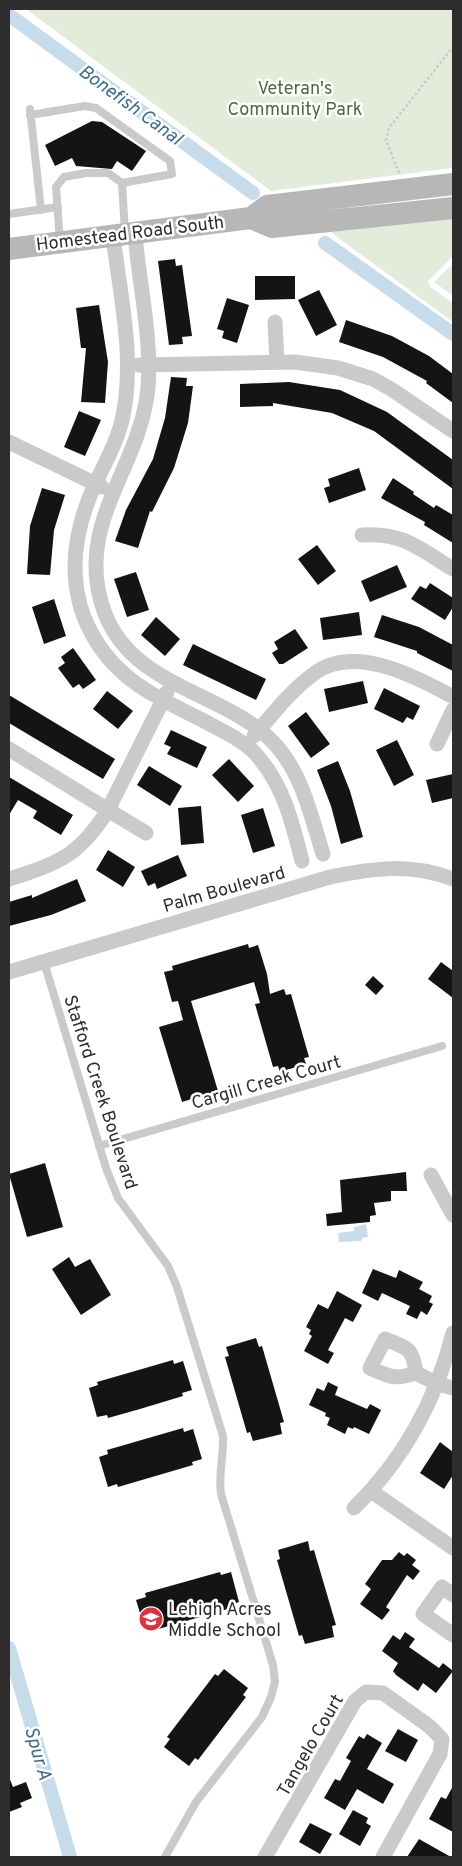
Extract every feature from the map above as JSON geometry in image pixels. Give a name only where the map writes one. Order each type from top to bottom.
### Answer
[{"type":"main road","name":"Homestead Road South","points":[[9,249],[251,218],[268,206],[453,184]]},
{"type":"main road","name":"Homestead Road South","points":[[251,218],[272,227],[453,208]]},
{"type":"street","points":[[124,235],[148,365],[148,387],[140,429],[112,493],[97,537],[95,567],[98,590],[104,612],[112,628],[133,656],[156,674],[240,716],[273,742],[292,769],[311,814],[323,854]]},
{"type":"street","points":[[124,235],[128,366],[123,417],[112,448],[80,522],[75,554],[77,592],[84,617],[102,650],[117,669],[141,689],[226,732],[246,745],[266,767],[278,785],[292,821],[302,861]]},
{"type":"street","points":[[275,322],[277,362]]},
{"type":"street","points":[[128,366],[295,362],[338,368],[373,380],[408,399],[453,431]]},
{"type":"street","points":[[9,442],[112,493]]},
{"type":"street","points":[[362,536],[383,534],[401,538],[453,569]]},
{"type":"street","points":[[246,745],[286,698],[316,672],[349,662],[369,662],[402,671],[453,696]]},
{"type":"street","points":[[9,879],[45,868],[68,857],[89,838],[108,810],[171,683]]},
{"type":"street","points":[[437,744],[453,710]]},
{"type":"street","points":[[9,750],[146,833]]},
{"type":"street","points":[[292,821],[311,814]]},
{"type":"street","name":"Palm Boulevard","points":[[9,972],[330,877],[384,868],[416,870],[453,879]]},
{"type":"street","points":[[431,1175],[448,1190],[453,1214]]},
{"type":"street","points":[[354,1508],[371,1491],[405,1446],[438,1384],[453,1333]]},
{"type":"street","points":[[416,1373],[438,1384],[453,1388]]},
{"type":"street","points":[[371,1491],[453,1548]]},
{"type":"street","points":[[453,1593],[442,1587],[423,1614],[453,1635]]},
{"type":"street","name":"Tangelo Court","points":[[265,1857],[355,1701],[366,1692],[383,1693],[429,1726],[442,1739],[440,1754],[383,1857]]},
{"type":"lane","points":[[41,210],[30,112],[85,106],[96,108],[170,161],[172,174],[122,184],[108,173],[86,173],[64,177],[56,187],[60,242]]},
{"type":"lane","points":[[122,184],[124,235]]},
{"type":"lane","points":[[9,214],[58,207]]},
{"type":"lane","name":"Stafford Creek Boulevard","points":[[44,962],[99,1146],[118,1198],[168,1266],[177,1287],[223,1436],[224,1453],[220,1476],[221,1494],[273,1665],[275,1682],[262,1717],[196,1802],[166,1857]]},
{"type":"lane","name":"Cargill Creek Court","points":[[99,1146],[442,1046]]},
{"type":"path","points":[[401,178],[386,140],[389,128],[453,47]]},
{"type":"green space","name":"Veteran's Community Park","points":[[26,9],[453,9],[453,168],[271,191]]},
{"type":"green space","points":[[453,216],[453,256],[428,281],[430,287],[453,303],[453,322],[325,228]]},
{"type":"green space","points":[[453,264],[453,296],[434,282]]},
{"type":"water","points":[[366,1224],[368,1237],[362,1238],[361,1241],[339,1242],[338,1233],[354,1231],[354,1227]]},
{"type":"building","points":[[92,121],[102,122],[146,151],[132,171],[117,161],[112,169],[76,166],[72,158],[55,166],[45,145]]},
{"type":"building","points":[[175,259],[176,266],[182,265],[192,336],[182,337],[183,344],[169,345],[158,261]]},
{"type":"building","points":[[255,276],[295,276],[295,299],[255,300]]},
{"type":"building","points":[[319,290],[337,325],[316,336],[298,300]]},
{"type":"building","points":[[227,298],[249,305],[237,343],[222,338],[224,331],[217,329]]},
{"type":"building","points":[[99,305],[108,362],[105,403],[81,402],[86,348],[81,348],[76,308]]},
{"type":"building","points":[[346,320],[392,336],[429,356],[453,374],[453,403],[426,383],[427,381],[383,357],[339,342]]},
{"type":"building","points":[[171,377],[187,378],[186,386],[193,386],[188,423],[174,468],[152,512],[150,511],[138,548],[115,541],[126,510],[153,459],[165,418]]},
{"type":"building","points":[[289,382],[340,390],[387,412],[453,460],[453,489],[374,431],[332,413],[273,403],[273,406],[240,407],[240,384]]},
{"type":"building","points":[[79,411],[101,420],[85,456],[64,447]]},
{"type":"building","points":[[359,468],[366,490],[329,503],[324,488],[330,486],[328,479]]},
{"type":"building","points":[[393,478],[434,508],[436,505],[453,515],[453,543],[424,525],[425,522],[381,498]]},
{"type":"building","points":[[42,488],[65,495],[54,530],[50,575],[27,574],[30,526]]},
{"type":"building","points":[[317,545],[336,571],[318,585],[298,559]]},
{"type":"building","points":[[397,565],[407,587],[370,602],[361,581]]},
{"type":"building","points":[[136,572],[149,610],[127,617],[114,579]]},
{"type":"building","points":[[430,583],[453,598],[453,607],[445,620],[411,599],[420,586],[426,589]]},
{"type":"building","points":[[54,599],[66,636],[44,644],[32,607]]},
{"type":"building","points":[[359,612],[362,635],[323,640],[320,618]]},
{"type":"building","points":[[382,615],[419,627],[453,645],[453,671],[417,653],[417,651],[374,637]]},
{"type":"building","points":[[156,617],[180,639],[165,656],[141,635]]},
{"type":"building","points":[[295,629],[308,648],[283,664],[279,664],[272,653],[278,649],[274,642]]},
{"type":"building","points":[[193,644],[266,679],[256,700],[183,665]]},
{"type":"building","points":[[73,648],[96,680],[83,689],[79,684],[73,688],[58,668],[65,663],[61,657]]},
{"type":"building","points":[[363,681],[368,703],[329,712],[324,689]]},
{"type":"building","points":[[384,688],[420,706],[413,720],[407,717],[403,723],[374,709]]},
{"type":"building","points":[[107,691],[133,711],[118,729],[93,709]]},
{"type":"building","points":[[9,695],[115,759],[103,779],[9,723]]},
{"type":"building","points":[[306,712],[330,744],[311,758],[288,726]]},
{"type":"building","points":[[171,730],[207,747],[197,768],[167,754],[171,747],[164,744]]},
{"type":"building","points":[[397,740],[414,775],[394,786],[376,750]]},
{"type":"building","points":[[229,759],[254,786],[238,802],[212,775]]},
{"type":"building","points":[[338,761],[350,791],[363,837],[341,844],[331,806],[317,770]]},
{"type":"building","points":[[149,766],[182,786],[170,806],[137,785]]},
{"type":"building","points":[[453,774],[453,798],[432,803],[426,780]]},
{"type":"building","points":[[9,777],[73,815],[61,835],[33,818],[37,811],[18,800],[9,815]]},
{"type":"building","points":[[201,806],[204,843],[181,845],[178,808]]},
{"type":"building","points":[[263,808],[275,846],[253,853],[241,815]]},
{"type":"building","points":[[108,850],[135,867],[123,887],[96,870]]},
{"type":"building","points":[[178,855],[187,876],[157,889],[155,883],[148,886],[141,871]]},
{"type":"building","points":[[77,879],[86,901],[51,915],[9,926],[9,902],[32,895],[32,898]]},
{"type":"building","points":[[248,944],[249,948],[258,945],[267,974],[270,994],[284,989],[286,995],[291,994],[309,1057],[304,1058],[306,1064],[280,1072],[278,1066],[273,1067],[255,1004],[260,1003],[254,982],[191,1001],[218,1091],[182,1102],[159,1027],[183,1020],[178,1001],[172,1002],[164,972],[173,970],[172,966]]},
{"type":"building","points":[[441,962],[453,971],[453,998],[428,979]]},
{"type":"building","points":[[373,976],[384,986],[376,995],[365,985]]},
{"type":"building","points":[[45,1163],[63,1227],[27,1237],[9,1174]]},
{"type":"building","points":[[406,1172],[407,1191],[391,1191],[391,1201],[374,1203],[376,1215],[370,1216],[370,1222],[327,1226],[326,1214],[342,1212],[340,1180]]},
{"type":"building","points":[[69,1257],[75,1267],[90,1259],[111,1295],[81,1315],[52,1269]]},
{"type":"building","points":[[373,1269],[396,1278],[399,1270],[423,1282],[419,1289],[432,1296],[429,1302],[433,1304],[427,1315],[421,1311],[417,1319],[406,1314],[410,1306],[382,1293],[378,1301],[362,1293]]},
{"type":"building","points":[[337,1291],[362,1305],[353,1322],[345,1318],[328,1350],[334,1353],[328,1364],[304,1351],[312,1336],[309,1334],[311,1330],[306,1327],[318,1304],[328,1309]]},
{"type":"building","points":[[256,1338],[259,1347],[262,1346],[284,1422],[280,1423],[282,1434],[253,1441],[250,1432],[247,1433],[225,1357],[229,1356],[226,1347]]},
{"type":"building","points":[[173,1360],[174,1364],[183,1361],[192,1390],[182,1393],[183,1396],[140,1409],[108,1418],[107,1415],[97,1417],[89,1388],[98,1385],[97,1382]]},
{"type":"building","points":[[328,1382],[338,1387],[335,1395],[367,1409],[370,1404],[381,1410],[369,1434],[354,1427],[353,1429],[348,1427],[345,1434],[327,1425],[330,1418],[325,1416],[326,1413],[309,1405],[317,1388],[324,1391]]},
{"type":"building","points":[[183,1428],[184,1432],[193,1429],[202,1459],[192,1462],[193,1465],[118,1487],[117,1484],[108,1487],[99,1457],[108,1454],[107,1450]]},
{"type":"building","points":[[440,1442],[453,1452],[453,1475],[444,1489],[420,1473]]},
{"type":"building","points":[[308,1541],[310,1551],[314,1550],[336,1625],[332,1626],[334,1637],[305,1644],[302,1635],[299,1636],[277,1560],[280,1559],[278,1550]]},
{"type":"building","points":[[399,1552],[404,1556],[407,1553],[416,1560],[412,1565],[420,1571],[413,1580],[407,1575],[386,1607],[390,1610],[382,1620],[360,1604],[371,1589],[365,1584],[382,1560],[392,1560]]},
{"type":"building","points":[[220,1572],[221,1575],[231,1572],[239,1602],[230,1605],[231,1608],[155,1630],[154,1627],[145,1629],[136,1600],[146,1597],[145,1593]]},
{"type":"building","points":[[405,1632],[415,1639],[409,1647],[439,1668],[443,1663],[453,1671],[436,1693],[423,1683],[418,1691],[396,1675],[393,1671],[398,1663],[382,1651],[393,1635],[400,1640]]},
{"type":"building","points":[[224,1669],[248,1688],[243,1695],[246,1697],[198,1760],[195,1758],[189,1766],[164,1747],[170,1739],[167,1737],[215,1674],[218,1676]]},
{"type":"building","points":[[398,1729],[418,1740],[406,1762],[385,1751]]},
{"type":"building","points":[[367,1734],[382,1743],[367,1769],[394,1784],[383,1804],[357,1789],[345,1810],[324,1798],[335,1779],[340,1781],[351,1761],[346,1758],[359,1736],[364,1739]]},
{"type":"building","points":[[9,1777],[13,1787],[26,1782],[32,1798],[20,1803],[22,1807],[9,1812]]},
{"type":"building","points":[[453,1786],[453,1832],[429,1819],[441,1797],[446,1799]]},
{"type":"building","points":[[353,1810],[368,1818],[366,1823],[371,1826],[360,1846],[339,1834]]},
{"type":"building","points":[[310,1823],[332,1834],[320,1854],[299,1842]]},
{"type":"building","points":[[419,1839],[451,1857],[407,1857]]},
{"type":"waterway","name":"Bonefish Canal","points":[[9,15],[253,193]]},
{"type":"waterway","name":"Bonefish Canal","points":[[325,243],[453,334]]},
{"type":"waterway","name":"Spur A","points":[[9,1648],[70,1857]]},
{"type":"place","name":"Lehigh Acres Middle School","points":[[151,1619]]}]
